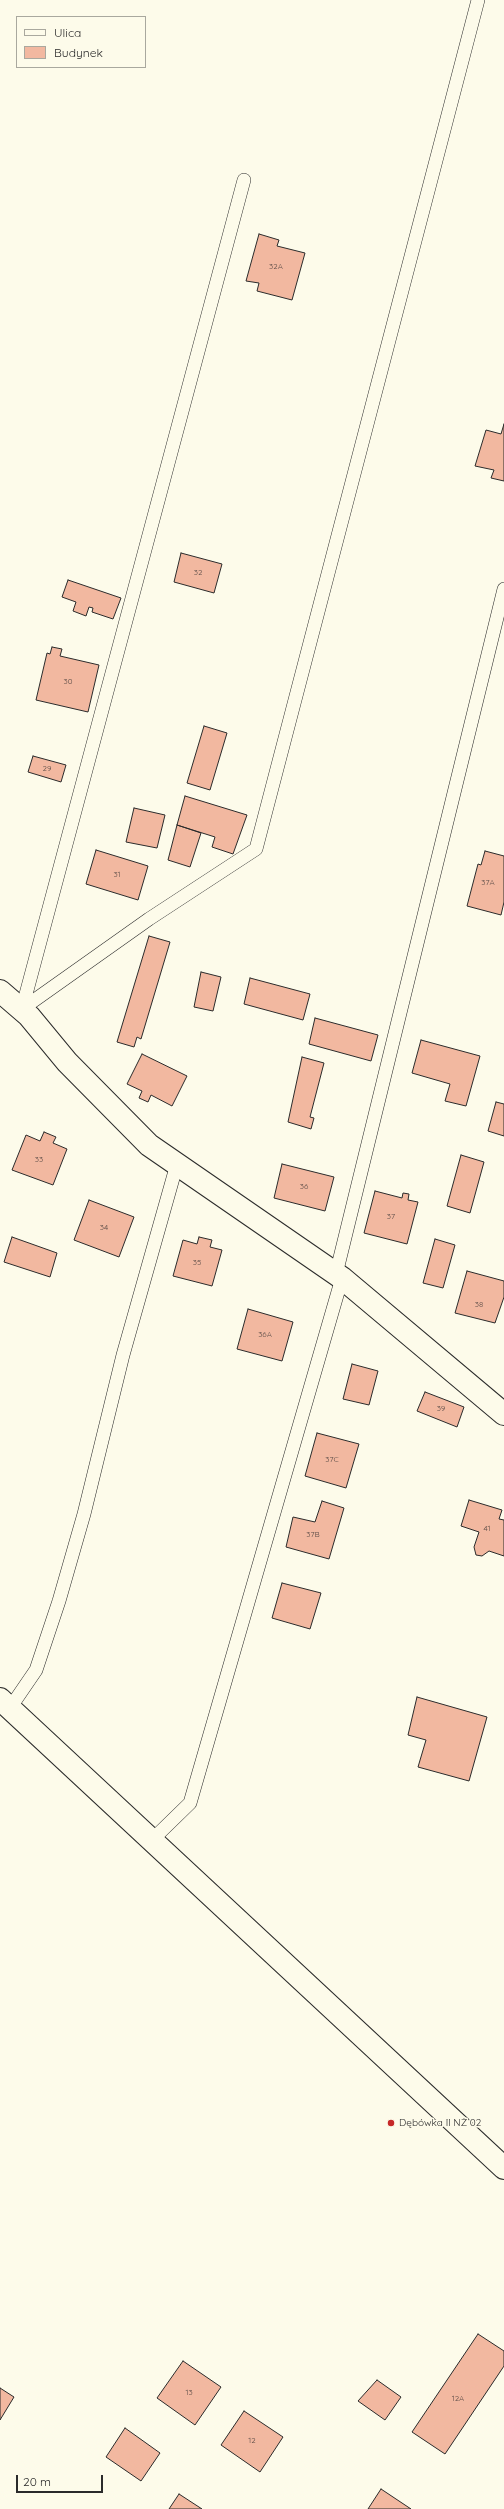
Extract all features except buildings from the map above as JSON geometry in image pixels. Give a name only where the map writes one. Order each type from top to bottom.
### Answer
[{"type":"street","points":[[0,991],[22,1009],[67,1062],[150,1145],[339,1276],[504,1414]]},
{"type":"street","points":[[5,1703],[504,2168]]},
{"type":"lane","points":[[22,1009],[149,919],[256,849],[478,0]]},
{"type":"lane","points":[[22,1009],[244,180]]},
{"type":"lane","points":[[152,1840],[190,1803],[339,1276],[504,589]]},
{"type":"lane","points":[[5,1703],[36,1670],[59,1601],[84,1514],[123,1355],[177,1164]]},
{"type":"place","name":"Dębówka II NŻ 02","points":[[391,2123]]}]
